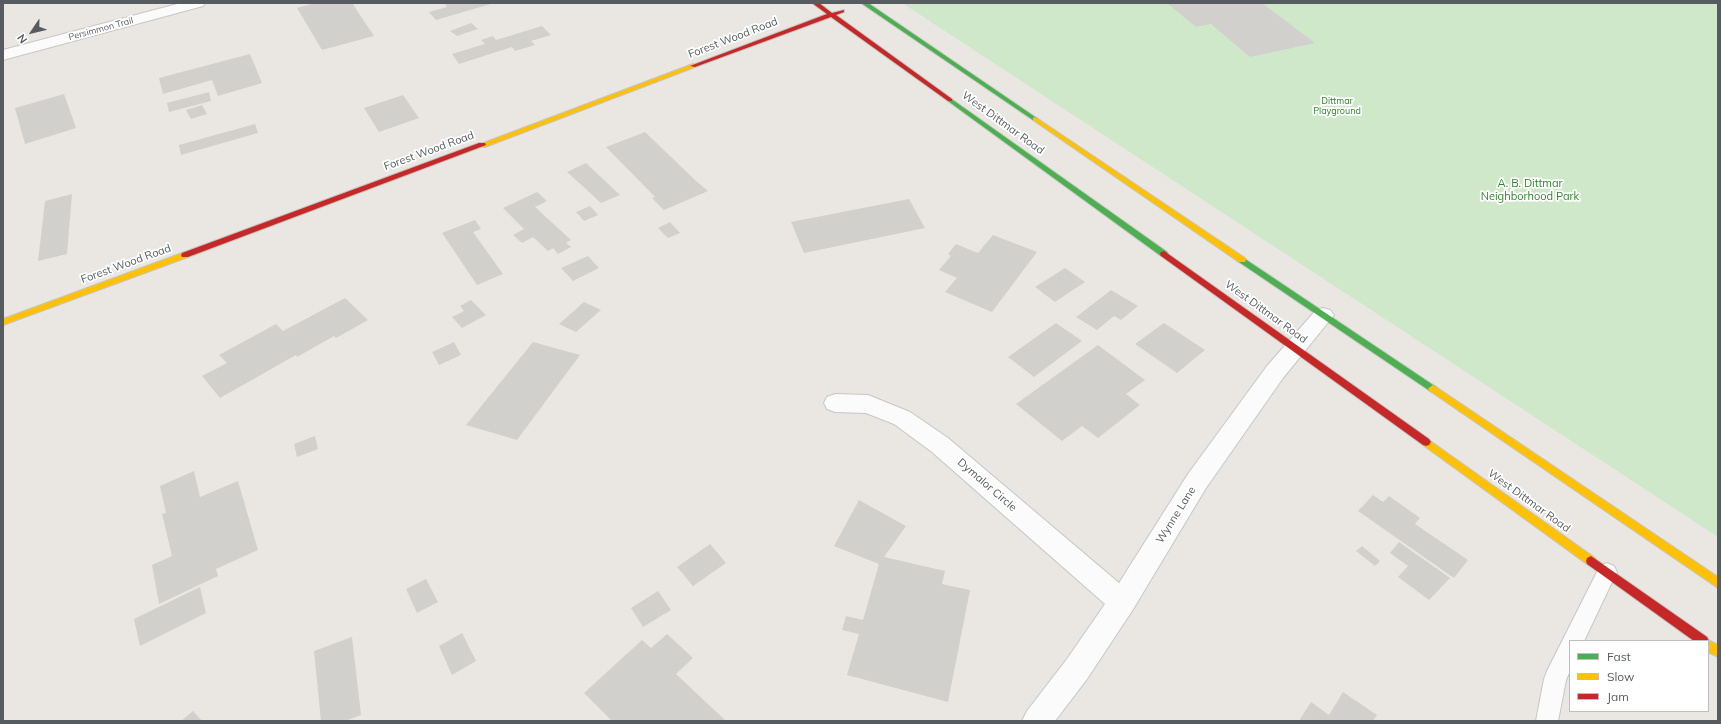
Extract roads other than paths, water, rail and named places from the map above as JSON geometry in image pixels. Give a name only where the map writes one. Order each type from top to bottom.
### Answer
[{"type":"street","name":"Persimmon Trail","points":[[3,55],[198,3]]},
{"type":"street","name":"West Dittmar Road","points":[[815,3],[1702,640]]},
{"type":"street","name":"West Dittmar Road","points":[[859,5],[1323,315],[1718,583]]},
{"type":"street","name":"Forest Wood Road","points":[[3,322],[859,5]]},
{"type":"street","name":"Wynne Lane","points":[[1037,721],[1077,670],[1122,602],[1197,481],[1274,372],[1323,315]]},
{"type":"street","name":"Dymalor Circle","points":[[835,403],[868,404],[902,418],[940,444],[1122,602]]},
{"type":"street","points":[[1709,645],[1718,652]]},
{"type":"lane","points":[[1573,640],[1607,572]]},
{"type":"lane","points":[[1547,721],[1555,679],[1569,649]]},
{"type":"park label","name":"Dittmar Playground","points":[[1337,106]]},
{"type":"park label","name":"A. B. Dittmar Neighborhood Park","points":[[1530,190]]}]
